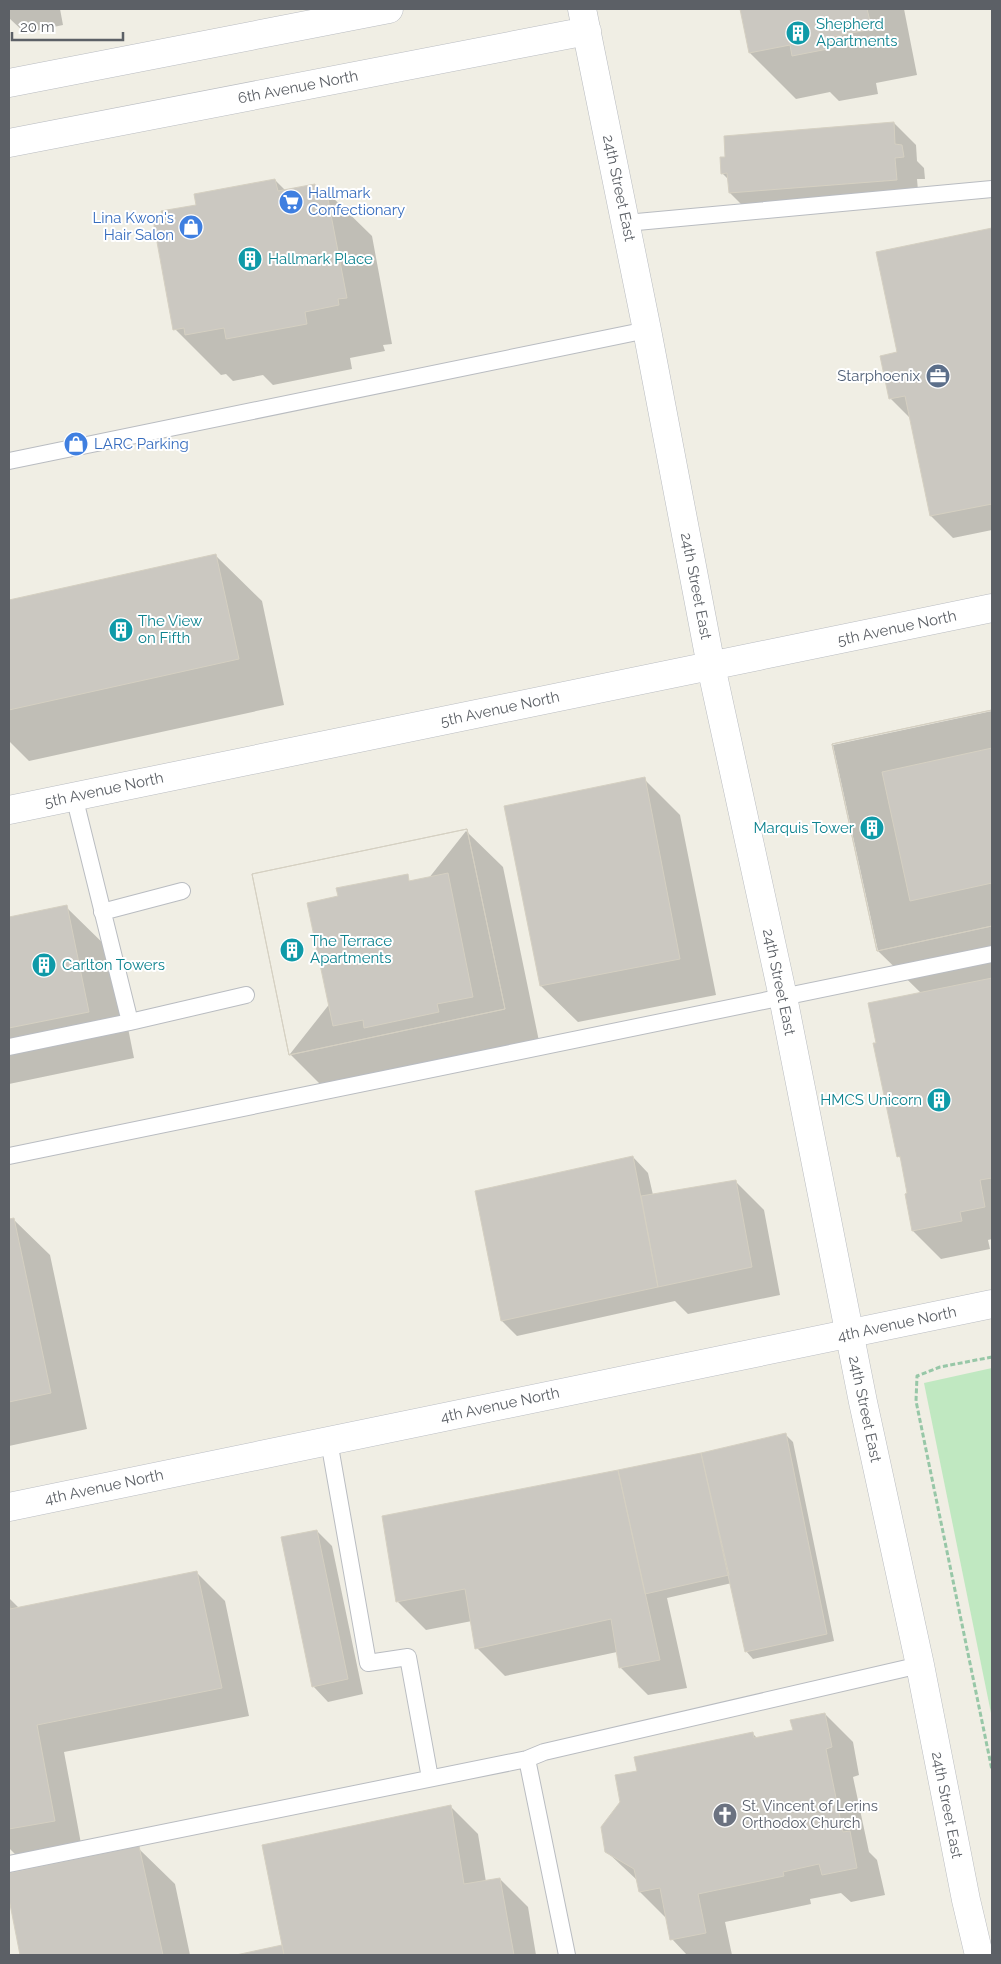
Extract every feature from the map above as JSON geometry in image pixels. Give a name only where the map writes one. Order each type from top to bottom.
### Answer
[{"type":"street","points":[[9,83],[389,9]]},
{"type":"street","name":"6th Avenue North","points":[[9,143],[584,20]]},
{"type":"street","name":"24th Street East","points":[[584,20],[648,330],[711,666],[783,997],[849,1334],[920,1665],[966,1900],[979,1955]]},
{"type":"street","name":"5th Avenue North","points":[[9,810],[992,608]]},
{"type":"street","name":"4th Avenue North","points":[[9,1507],[992,1304]]},
{"type":"lane","points":[[626,223],[992,189]]},
{"type":"lane","points":[[9,461],[648,330]]},
{"type":"lane","points":[[74,796],[130,1022]]},
{"type":"lane","points":[[102,912],[182,891]]},
{"type":"lane","points":[[9,1156],[992,954]]},
{"type":"lane","points":[[9,1047],[130,1022],[246,995]]},
{"type":"lane","points":[[329,1441],[368,1663],[408,1657],[430,1778]]},
{"type":"lane","points":[[9,1864],[527,1758],[920,1665]]},
{"type":"lane","points":[[527,1758],[567,1955]]},
{"type":"path","points":[[992,1357],[940,1368],[917,1376],[916,1393],[916,1401],[992,1770]]},
{"type":"green space","points":[[992,1368],[992,1718],[924,1383]]},
{"type":"building","name":"Shepherd Apartments","points":[[740,9],[867,9],[872,29],[831,37],[833,48],[792,56],[790,45],[749,53]]},
{"type":"building","points":[[894,122],[895,144],[902,145],[904,157],[895,158],[897,180],[729,193],[727,173],[721,174],[720,157],[725,157],[724,136]]},
{"type":"building","name":"Hallmark Place","points":[[275,179],[278,191],[315,184],[316,191],[326,189],[347,298],[338,299],[339,305],[305,312],[307,324],[226,339],[224,328],[185,335],[184,328],[173,330],[153,220],[163,218],[161,211],[196,205],[194,194]]},
{"type":"building","name":"Starphoenix","points":[[992,228],[992,504],[930,516],[905,396],[889,399],[880,356],[897,352],[876,252]]},
{"type":"building","name":"The View on Fifth","points":[[216,554],[239,659],[9,710],[9,600]]},
{"type":"building","name":"Marquis Tower","points":[[992,710],[992,748],[882,772],[910,901],[992,883],[992,926],[877,951],[832,744]]},
{"type":"building","points":[[992,710],[992,926],[877,951],[832,744]]},
{"type":"building","points":[[645,777],[680,959],[540,986],[504,806]]},
{"type":"building","name":"The Terrace Apartments","points":[[467,829],[505,1009],[289,1055],[252,874]],"holes":[[[448,873],[473,997],[437,1004],[439,1012],[364,1028],[363,1020],[333,1026],[307,903],[338,896],[336,888],[408,874],[409,881]]]},
{"type":"building","points":[[467,829],[505,1009],[289,1055],[252,874]]},
{"type":"building","name":"Carlton Towers","points":[[67,905],[89,1012],[9,1028],[9,917]]},
{"type":"building","name":"HMCS Unicorn","points":[[992,978],[992,1178],[980,1180],[985,1207],[960,1212],[962,1221],[912,1231],[900,1156],[897,1157],[873,1043],[876,1043],[868,1003]]},
{"type":"building","points":[[633,1156],[658,1287],[501,1321],[475,1191]]},
{"type":"building","points":[[736,1180],[752,1267],[658,1287],[641,1196]]},
{"type":"building","points":[[14,1218],[51,1393],[9,1402],[9,1219]]},
{"type":"building","points":[[786,1433],[827,1634],[745,1652],[701,1453]]},
{"type":"building","points":[[701,1453],[729,1575],[645,1594],[618,1470]]},
{"type":"building","points":[[618,1470],[660,1660],[619,1668],[611,1619],[475,1649],[465,1589],[396,1602],[382,1516]]},
{"type":"building","points":[[317,1530],[348,1679],[312,1687],[281,1537]]},
{"type":"building","points":[[197,1571],[222,1688],[37,1725],[55,1821],[9,1829],[9,1602],[10,1609]]},
{"type":"building","name":"St. Vincent of Lerins Orthodox Church","points":[[825,1713],[832,1747],[826,1749],[843,1832],[850,1831],[857,1868],[822,1875],[819,1864],[783,1872],[784,1876],[698,1894],[706,1933],[670,1940],[660,1888],[639,1892],[634,1869],[605,1852],[601,1827],[620,1802],[615,1775],[637,1771],[634,1757],[753,1732],[754,1738],[793,1730],[790,1720]]},
{"type":"building","points":[[451,1805],[464,1884],[500,1878],[514,1955],[284,1955],[262,1845]]},
{"type":"building","points":[[139,1846],[163,1955],[20,1955],[9,1899],[9,1873]]},
{"type":"building","points":[[282,1945],[284,1955],[236,1955]]},
{"type":"place","name":"Shepherd Apartments","points":[[798,33]]},
{"type":"place","name":"Hallmark Confectionary","points":[[291,202]]},
{"type":"place","name":"Lina Kwon's Hair Salon","points":[[191,227]]},
{"type":"place","name":"Hallmark Place","points":[[250,259]]},
{"type":"place","name":"Starphoenix","points":[[938,376]]},
{"type":"place","name":"LARC Parking","points":[[76,444]]},
{"type":"place","name":"The View on Fifth","points":[[121,630]]},
{"type":"place","name":"Marquis Tower","points":[[872,828]]},
{"type":"place","name":"The Terrace Apartments","points":[[292,950]]},
{"type":"place","name":"Carlton Towers","points":[[44,965]]},
{"type":"place","name":"HMCS Unicorn","points":[[939,1100]]},
{"type":"place","name":"St. Vincent of Lerins Orthodox Church","points":[[725,1815]]}]
